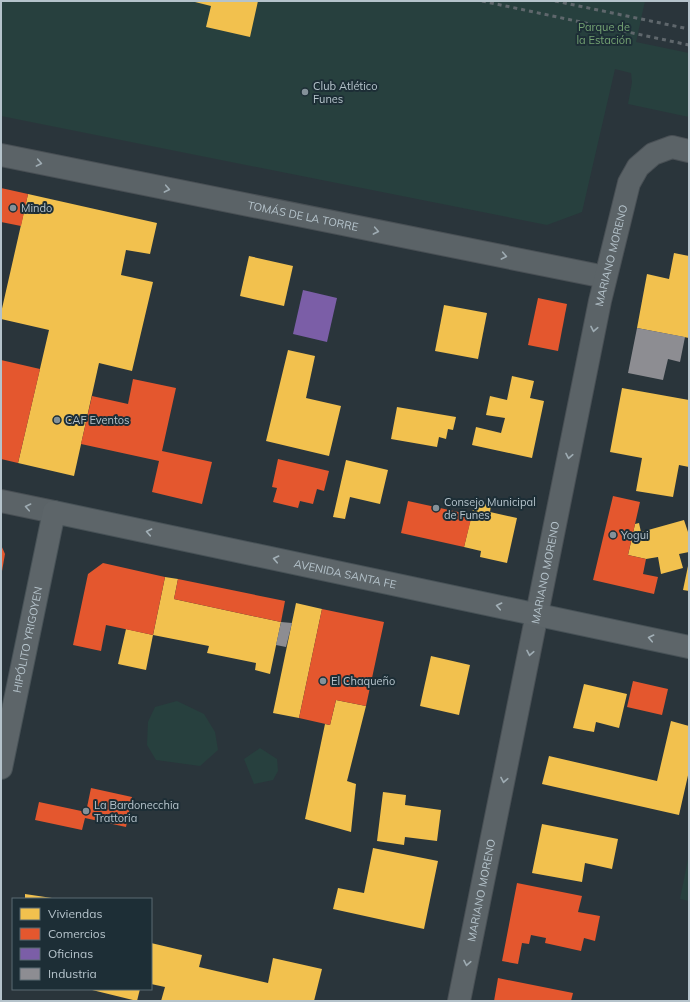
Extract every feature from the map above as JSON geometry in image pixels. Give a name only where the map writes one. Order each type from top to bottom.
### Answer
[{"type":"main road","name":"AVENIDA SANTA FE","points":[[54,512],[689,647]]},
{"type":"main road","name":"HIPÓLITO YRIGOYEN","points":[[1,768],[54,512]]},
{"type":"street","name":"MARIANO MORENO","points":[[459,1001],[605,277],[630,183],[638,167],[653,154],[672,147],[689,151]]},
{"type":"street","name":"TOMÁS DE LA TORRE","points":[[1,155],[605,277]]},
{"type":"street","name":"AVENIDA SANTA FE","points":[[1,501],[54,512]]},
{"type":"green space","name":"Club Atlético Funes","points":[[1,1],[645,1],[636,42],[689,53],[689,117],[628,104],[632,82],[631,73],[615,69],[582,212],[547,225],[1,116]]},
{"type":"green space","points":[[177,701],[204,714],[215,732],[218,750],[200,766],[156,760],[147,745],[148,722],[155,707]]},
{"type":"green space","points":[[260,748],[277,759],[278,771],[273,780],[254,784],[244,759]]},
{"type":"green space","points":[[689,854],[689,901],[680,899]]},
{"type":"building: Viviendas","points":[[191,1],[258,1],[250,37],[206,27],[211,6]]},
{"type":"building: Viviendas","points":[[28,194],[157,223],[150,254],[126,250],[121,275],[153,282],[132,371],[99,363],[74,476],[18,463],[49,330],[1,319],[1,313]]},
{"type":"building: Viviendas","points":[[674,253],[689,256],[689,338],[637,328],[647,274],[669,279]]},
{"type":"building: Viviendas","points":[[249,256],[293,266],[284,306],[240,296]]},
{"type":"building: Viviendas","points":[[444,305],[487,313],[478,359],[435,351]]},
{"type":"building: Viviendas","points":[[288,350],[315,356],[306,398],[341,406],[329,456],[266,441]]},
{"type":"building: Viviendas","points":[[512,376],[534,381],[530,398],[544,401],[532,458],[472,445],[476,427],[501,433],[505,418],[486,415],[490,396],[507,400]]},
{"type":"building: Viviendas","points":[[622,388],[689,400],[689,467],[679,465],[673,497],[636,491],[642,458],[610,452]]},
{"type":"building: Viviendas","points":[[397,407],[456,417],[453,430],[448,429],[446,439],[439,437],[437,447],[391,439]]},
{"type":"building: Viviendas","points":[[346,460],[388,470],[380,504],[350,497],[345,519],[333,517]]},
{"type":"building: Viviendas","points":[[475,501],[491,505],[490,512],[517,518],[507,563],[480,557],[481,551],[464,547]]},
{"type":"building: Viviendas","points":[[684,520],[689,535],[689,552],[679,554],[683,568],[661,574],[658,557],[646,559],[628,555],[635,524],[639,523],[641,532]]},
{"type":"building: Viviendas","points":[[689,566],[689,591],[683,590]]},
{"type":"building: Viviendas","points":[[165,577],[178,579],[174,599],[281,622],[270,674],[255,670],[256,663],[207,653],[209,646],[153,635]]},
{"type":"building: Viviendas","points":[[296,603],[322,609],[299,718],[273,713]]},
{"type":"building: Viviendas","points":[[126,629],[153,635],[146,670],[118,664]]},
{"type":"building: Viviendas","points":[[431,656],[470,665],[459,715],[420,706]]},
{"type":"building: Viviendas","points":[[584,684],[627,694],[619,728],[596,722],[594,732],[573,728]]},
{"type":"building: Viviendas","points":[[336,700],[366,706],[347,781],[356,784],[351,832],[305,819],[325,724],[330,725]]},
{"type":"building: Viviendas","points":[[671,721],[689,726],[689,771],[679,815],[542,784],[549,756],[657,781]]},
{"type":"building: Viviendas","points":[[383,792],[406,795],[405,805],[441,810],[437,841],[405,837],[404,845],[377,841]]},
{"type":"building: Viviendas","points":[[542,824],[618,839],[612,869],[585,863],[582,882],[532,873]]},
{"type":"building: Viviendas","points":[[373,848],[438,861],[424,929],[333,909],[338,888],[364,893]]},
{"type":"building: Viviendas","points":[[25,894],[52,898],[25,898]]},
{"type":"building: Viviendas","points":[[152,943],[202,955],[199,967],[268,983],[273,958],[322,969],[314,1001],[161,1001],[165,987],[152,984]]},
{"type":"building: Viviendas","points":[[92,990],[140,990],[137,1001]]},
{"type":"building: Comercios","name":"Mindo","points":[[1,188],[28,194],[21,226],[1,222]]},
{"type":"building: Comercios","points":[[538,298],[567,304],[558,351],[528,345]]},
{"type":"building: Comercios","points":[[1,360],[40,369],[18,463],[1,459]]},
{"type":"building: Comercios","points":[[133,379],[176,388],[162,451],[212,462],[202,504],[152,492],[159,461],[81,444],[92,396],[128,404]]},
{"type":"building: Comercios","points":[[278,459],[329,471],[324,491],[317,489],[313,504],[300,501],[298,508],[273,502],[277,488],[272,487]]},
{"type":"building: Comercios","points":[[613,496],[640,502],[628,555],[646,559],[643,574],[658,577],[654,594],[593,580]]},
{"type":"building: Comercios","points":[[408,501],[472,515],[464,547],[401,533]]},
{"type":"building: Comercios","points":[[1,545],[5,554],[2,571],[1,571]]},
{"type":"building: Comercios","points":[[103,563],[165,577],[153,635],[106,625],[101,651],[73,645],[88,574]]},
{"type":"building: Comercios","points":[[178,579],[285,601],[281,622],[174,599]]},
{"type":"building: Comercios","points":[[322,609],[384,622],[366,706],[336,700],[330,725],[299,718]]},
{"type":"building: Comercios","points":[[633,681],[668,689],[662,715],[627,707]]},
{"type":"building: Comercios","points":[[91,788],[132,797],[126,827],[85,818],[82,830],[35,820],[39,802],[86,812]]},
{"type":"building: Comercios","points":[[517,883],[582,896],[578,912],[600,916],[595,941],[584,938],[581,951],[545,943],[546,938],[531,935],[529,944],[522,943],[518,964],[502,961]]},
{"type":"building: Comercios","points":[[498,978],[573,993],[571,1001],[494,1001]]},
{"type":"building: Oficinas","points":[[303,290],[337,298],[327,342],[293,334]]},
{"type":"building: Industria","points":[[637,328],[685,337],[680,362],[668,359],[663,380],[628,373]]},
{"type":"building: Industria","points":[[281,622],[292,623],[286,647],[276,645]]},
{"type":"railway","points":[[482,1],[689,45]]},
{"type":"railway","points":[[555,1],[689,29]]},
{"type":"place","name":"Club Atlético Funes","points":[[305,92]]},
{"type":"place","name":"Mindo","points":[[13,208]]},
{"type":"place","name":"CAF Eventos","points":[[57,420]]},
{"type":"place","name":"Consejo Municipal de Funes","points":[[436,508]]},
{"type":"place","name":"Yogui","points":[[613,535]]},
{"type":"place","name":"El Chaqueño","points":[[323,681]]},
{"type":"place","name":"La Bardonecchia Trattoria","points":[[86,811]]},
{"type":"park label","name":"Parque de la Estación","points":[[604,33]]}]
